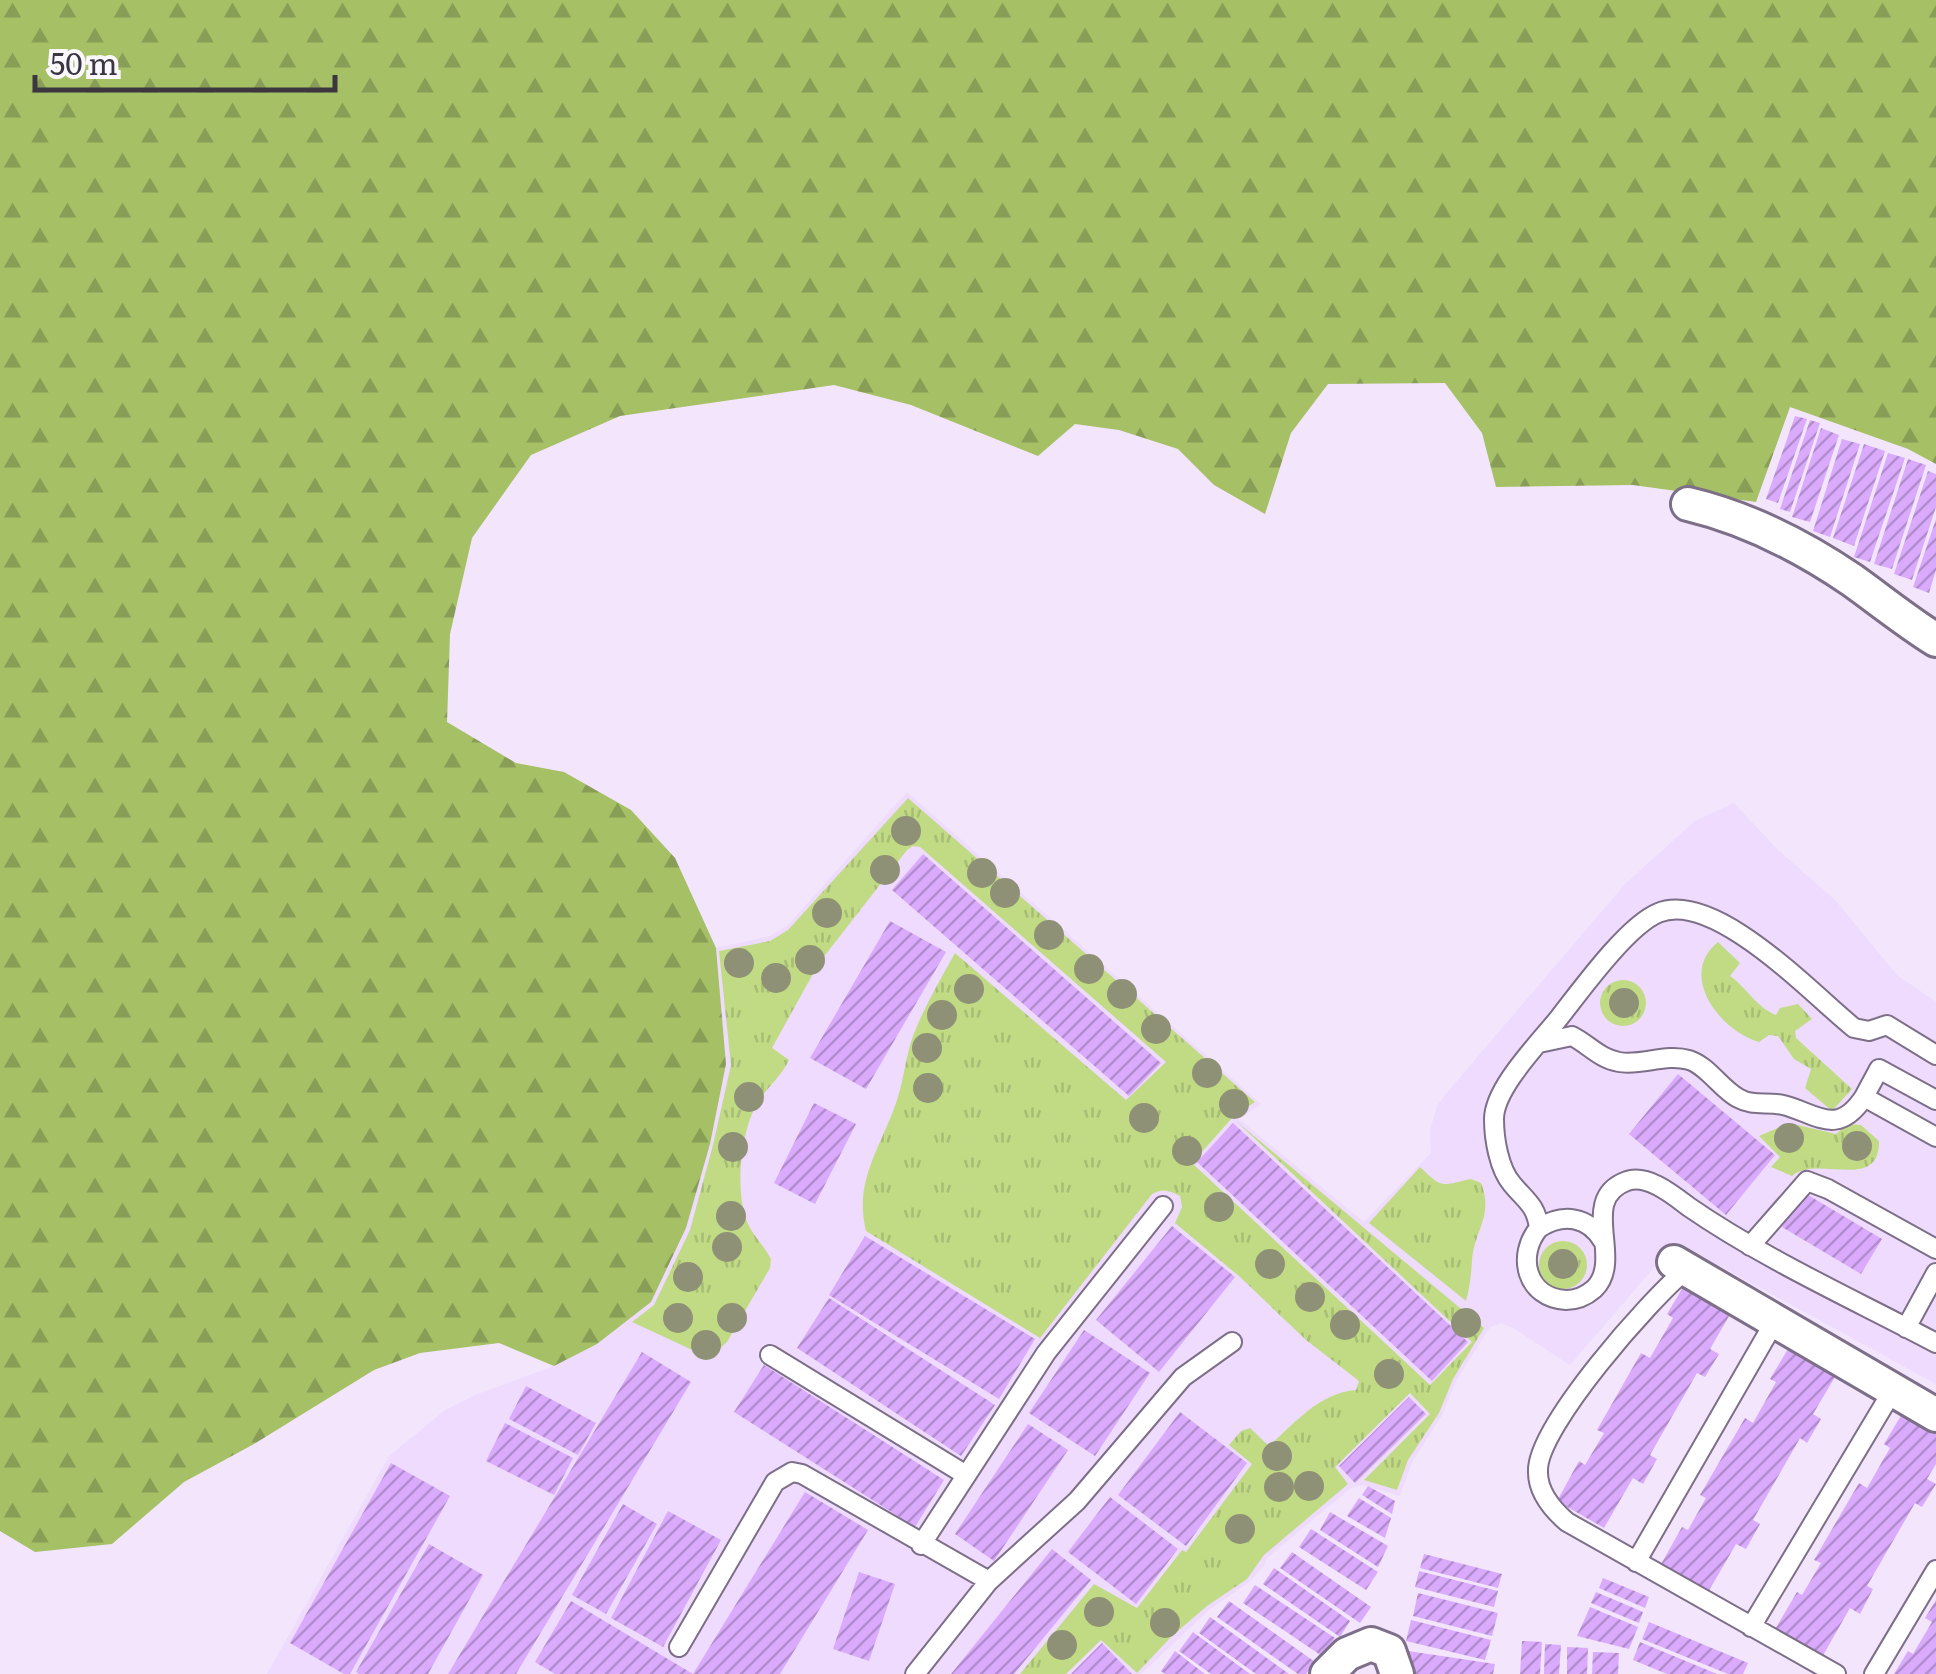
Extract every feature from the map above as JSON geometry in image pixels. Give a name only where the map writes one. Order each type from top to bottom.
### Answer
[{"type":"street","points":[[1688,504],[1728,514],[1766,531],[1848,578],[1936,640]]},
{"type":"street","points":[[1680,1266],[1936,1415]]},
{"type":"street","points":[[1326,1674],[1346,1654],[1371,1644],[1389,1651],[1397,1674]]},
{"type":"lane","points":[[1540,1228],[1536,1209],[1511,1183],[1496,1142],[1494,1114],[1505,1087],[1608,956],[1655,914],[1678,908],[1702,913],[1767,952],[1854,1028],[1869,1031],[1887,1025],[1936,1055]]},
{"type":"lane","points":[[1539,1042],[1572,1036],[1618,1062],[1690,1060],[1735,1097],[1755,1106],[1770,1102],[1786,1105],[1818,1120],[1844,1118],[1856,1110],[1879,1069],[1936,1100]]},
{"type":"lane","points":[[1864,1098],[1936,1137]]},
{"type":"lane","points":[[1605,1246],[1600,1234],[1576,1219],[1560,1218],[1540,1228],[1528,1244],[1527,1269],[1537,1288],[1560,1300],[1576,1299],[1598,1285],[1607,1266],[1605,1246],[1601,1216],[1604,1204],[1626,1182],[1640,1180],[1666,1191],[1750,1246],[1936,1343]]},
{"type":"lane","points":[[1750,1246],[1807,1182],[1828,1189],[1936,1249]]},
{"type":"lane","points":[[921,1544],[1046,1354],[1162,1206]]},
{"type":"lane","points":[[1680,1266],[1566,1408],[1545,1441],[1538,1471],[1543,1494],[1567,1522],[1836,1674]]},
{"type":"lane","points":[[1906,1328],[1936,1273]]},
{"type":"lane","points":[[1636,1562],[1774,1320]]},
{"type":"lane","points":[[915,1674],[989,1581],[1078,1500],[1183,1377],[1232,1342]]},
{"type":"lane","points":[[770,1356],[966,1474]]},
{"type":"lane","points":[[1751,1627],[1893,1390]]},
{"type":"lane","points":[[679,1648],[775,1482],[792,1472],[802,1474],[989,1581]]},
{"type":"lane","points":[[1874,1674],[1936,1570]]},
{"type":"shaded area","points":[[907,792],[1261,1104],[1239,1119],[1364,1222],[1431,1153],[1430,1131],[1437,1106],[1445,1095],[1625,884],[1695,821],[1734,803],[1778,850],[1836,901],[1897,975],[1936,1002],[1936,1384],[1682,1245],[1670,1249],[1570,1365],[1515,1329],[1501,1323],[1490,1327],[1412,1462],[1400,1496],[1363,1485],[1351,1488],[1267,1558],[1248,1583],[1210,1609],[1141,1674],[267,1674],[389,1456],[445,1410],[554,1366],[597,1344],[651,1302],[710,1144],[726,1064],[716,948],[770,936],[788,925]]},
{"type":"green space","points":[[0,0],[1936,0],[1936,464],[1908,449],[1790,407],[1756,502],[1633,485],[1496,487],[1482,433],[1445,383],[1328,384],[1291,433],[1265,514],[1214,485],[1178,449],[1119,430],[1075,424],[1038,456],[911,405],[834,385],[620,416],[531,455],[472,538],[450,634],[447,722],[516,763],[564,772],[631,810],[675,858],[716,948],[726,1064],[710,1144],[686,1228],[651,1302],[597,1344],[554,1366],[499,1343],[420,1353],[374,1370],[184,1482],[112,1544],[35,1552],[0,1531]]},
{"type":"green space","points":[[908,798],[1255,1102],[1233,1117],[1192,1163],[1430,1385],[1472,1342],[1236,1121],[1484,1328],[1453,1379],[1439,1413],[1408,1460],[1397,1490],[1364,1480],[1430,1414],[1410,1393],[1335,1467],[1348,1484],[1264,1555],[1247,1579],[1171,1637],[1137,1673],[1101,1640],[1066,1674],[1020,1674],[1094,1584],[1137,1608],[1182,1550],[1186,1552],[1252,1464],[1229,1445],[1241,1431],[1250,1428],[1269,1446],[1308,1410],[1330,1397],[1356,1390],[1359,1381],[1306,1340],[1240,1277],[1175,1223],[1182,1207],[1180,1196],[1169,1191],[1152,1194],[1040,1338],[866,1231],[866,1178],[898,1097],[913,1036],[955,953],[1126,1100],[1166,1062],[920,847],[907,850],[819,963],[772,1048],[789,1060],[751,1116],[740,1182],[744,1214],[771,1259],[770,1268],[727,1342],[712,1356],[703,1355],[632,1322],[654,1305],[690,1230],[713,1145],[731,1065],[719,951],[770,941],[788,930]]},
{"type":"green space","points":[[1718,942],[1740,963],[1730,976],[1763,1007],[1776,1015],[1780,1008],[1798,1004],[1812,1019],[1795,1031],[1796,1038],[1852,1089],[1832,1111],[1805,1088],[1811,1069],[1794,1059],[1778,1036],[1769,1035],[1759,1042],[1744,1036],[1708,1000],[1702,970],[1706,955]]},
{"type":"green space","points":[[1623,980],[1639,987],[1646,1003],[1639,1019],[1623,1026],[1607,1019],[1600,1003],[1607,987]]},
{"type":"green space","points":[[1789,1123],[1836,1134],[1848,1124],[1861,1125],[1879,1141],[1877,1157],[1858,1169],[1803,1170],[1792,1176],[1771,1167],[1780,1157],[1759,1136]]},
{"type":"green space","points":[[1420,1167],[1443,1184],[1471,1179],[1481,1183],[1484,1214],[1473,1250],[1466,1301],[1369,1223]]},
{"type":"green space","points":[[1563,1241],[1580,1248],[1587,1265],[1580,1282],[1563,1289],[1546,1282],[1539,1265],[1546,1248]]},
{"type":"building","points":[[1795,416],[1807,419],[1778,503],[1766,499]]},
{"type":"building","points":[[1810,420],[1820,423],[1790,512],[1780,509]]},
{"type":"building","points":[[1821,428],[1839,435],[1810,522],[1792,517]]},
{"type":"building","points":[[1842,439],[1860,444],[1830,537],[1813,531]]},
{"type":"building","points":[[1864,444],[1885,451],[1854,546],[1833,538]]},
{"type":"building","points":[[1888,453],[1905,458],[1870,562],[1854,557]]},
{"type":"building","points":[[1908,459],[1926,465],[1892,569],[1874,564]]},
{"type":"building","points":[[1928,471],[1936,474],[1936,507],[1912,580],[1894,574]]},
{"type":"building","points":[[1936,519],[1936,570],[1929,593],[1913,587]]},
{"type":"building","points":[[923,854],[1161,1063],[1129,1096],[892,890]]},
{"type":"building","points":[[890,921],[946,952],[866,1089],[810,1058]]},
{"type":"building","points":[[1678,1074],[1775,1155],[1726,1215],[1629,1134]]},
{"type":"building","points":[[814,1103],[856,1124],[815,1204],[774,1183]]},
{"type":"building","points":[[1233,1123],[1468,1342],[1432,1381],[1197,1162]]},
{"type":"building","points":[[1803,1192],[1882,1239],[1861,1274],[1782,1227]]},
{"type":"building","points":[[1172,1226],[1235,1277],[1159,1372],[1096,1320]]},
{"type":"building","points":[[865,1236],[1035,1339],[999,1399],[829,1295]]},
{"type":"building","points":[[1685,1284],[1732,1311],[1710,1349],[1719,1354],[1705,1377],[1697,1373],[1650,1455],[1657,1459],[1643,1484],[1633,1478],[1604,1528],[1557,1501],[1579,1461],[1585,1465],[1604,1433],[1597,1430],[1641,1353],[1650,1358],[1673,1318],[1667,1314]]},
{"type":"building","points":[[829,1298],[995,1405],[961,1456],[797,1348]]},
{"type":"building","points":[[1084,1330],[1150,1373],[1095,1456],[1029,1413]]},
{"type":"building","points":[[1788,1349],[1835,1377],[1813,1414],[1821,1419],[1807,1443],[1800,1438],[1753,1520],[1760,1524],[1746,1549],[1736,1544],[1707,1594],[1660,1566],[1682,1527],[1688,1530],[1706,1498],[1700,1495],[1745,1418],[1753,1423],[1776,1382],[1770,1379]]},
{"type":"building","points":[[642,1352],[691,1382],[516,1674],[448,1674]]},
{"type":"building","points":[[764,1365],[944,1480],[915,1527],[734,1412]]},
{"type":"building","points":[[526,1386],[596,1423],[578,1455],[509,1419]]},
{"type":"building","points":[[1409,1397],[1426,1414],[1355,1483],[1339,1466]]},
{"type":"building","points":[[1180,1412],[1247,1463],[1186,1546],[1118,1495]]},
{"type":"building","points":[[1902,1414],[1936,1434],[1936,1464],[1927,1479],[1936,1484],[1922,1507],[1915,1503],[1867,1586],[1873,1589],[1860,1614],[1850,1608],[1821,1659],[1774,1631],[1797,1592],[1802,1595],[1821,1563],[1814,1560],[1859,1483],[1867,1488],[1890,1448],[1884,1444]]},
{"type":"building","points":[[505,1423],[573,1458],[554,1495],[486,1461]]},
{"type":"building","points":[[1028,1424],[1068,1450],[994,1561],[955,1534]]},
{"type":"building","points":[[391,1463],[450,1496],[350,1674],[344,1674],[290,1643]]},
{"type":"building","points":[[1368,1486],[1395,1501],[1392,1514],[1362,1495]]},
{"type":"building","points":[[805,1492],[868,1530],[780,1674],[693,1674]]},
{"type":"building","points":[[1110,1497],[1178,1549],[1136,1604],[1068,1552]]},
{"type":"building","points":[[1359,1498],[1391,1518],[1385,1538],[1347,1516]]},
{"type":"building","points":[[623,1504],[657,1524],[606,1614],[572,1595]]},
{"type":"building","points":[[668,1511],[721,1540],[663,1647],[611,1618]]},
{"type":"building","points":[[1330,1512],[1388,1546],[1378,1567],[1320,1530]]},
{"type":"building","points":[[1311,1529],[1378,1572],[1366,1590],[1299,1547]]},
{"type":"building","points":[[429,1544],[483,1575],[428,1674],[359,1674],[356,1672]]},
{"type":"building","points":[[1052,1549],[1091,1580],[1014,1674],[951,1674]]},
{"type":"building","points":[[1292,1552],[1371,1607],[1360,1623],[1280,1568]]},
{"type":"building","points":[[1424,1554],[1502,1574],[1498,1588],[1420,1568]]},
{"type":"building","points":[[1274,1568],[1350,1621],[1340,1637],[1263,1584]]},
{"type":"building","points":[[1419,1571],[1498,1591],[1494,1607],[1415,1587]]},
{"type":"building","points":[[859,1572],[895,1584],[869,1661],[833,1649]]},
{"type":"building","points":[[1603,1578],[1649,1597],[1645,1608],[1599,1588]]},
{"type":"building","points":[[1255,1585],[1335,1638],[1322,1656],[1243,1603]]},
{"type":"building","points":[[1596,1592],[1643,1612],[1639,1623],[1591,1603]]},
{"type":"building","points":[[1418,1593],[1498,1613],[1492,1636],[1413,1616]]},
{"type":"building","points":[[1936,1600],[1936,1674],[1894,1674],[1908,1651],[1913,1654],[1932,1622],[1925,1618]]},
{"type":"building","points":[[571,1601],[693,1674],[555,1674],[535,1662]]},
{"type":"building","points":[[1229,1601],[1315,1662],[1306,1674],[1298,1674],[1217,1617]]},
{"type":"building","points":[[1590,1607],[1638,1627],[1629,1649],[1577,1636]]},
{"type":"building","points":[[1210,1617],[1289,1674],[1256,1674],[1199,1633]]},
{"type":"building","points":[[1411,1620],[1491,1640],[1485,1660],[1406,1641]]},
{"type":"building","points":[[1649,1622],[1748,1663],[1743,1674],[1728,1674],[1642,1639]]},
{"type":"building","points":[[1193,1632],[1250,1674],[1211,1674],[1179,1651]]},
{"type":"building","points":[[1522,1641],[1542,1642],[1540,1674],[1520,1674]]},
{"type":"building","points":[[1640,1642],[1717,1674],[1667,1674],[1633,1660]]},
{"type":"building","points":[[1102,1643],[1132,1674],[1071,1674]]},
{"type":"building","points":[[1545,1644],[1561,1645],[1559,1674],[1544,1674]]},
{"type":"building","points":[[1567,1647],[1588,1648],[1587,1674],[1567,1674]]},
{"type":"building","points":[[1175,1651],[1205,1674],[1161,1671]]},
{"type":"building","points":[[1408,1651],[1495,1664],[1493,1674],[1405,1674]]},
{"type":"building","points":[[1593,1652],[1619,1653],[1618,1674],[1592,1674]]}]
